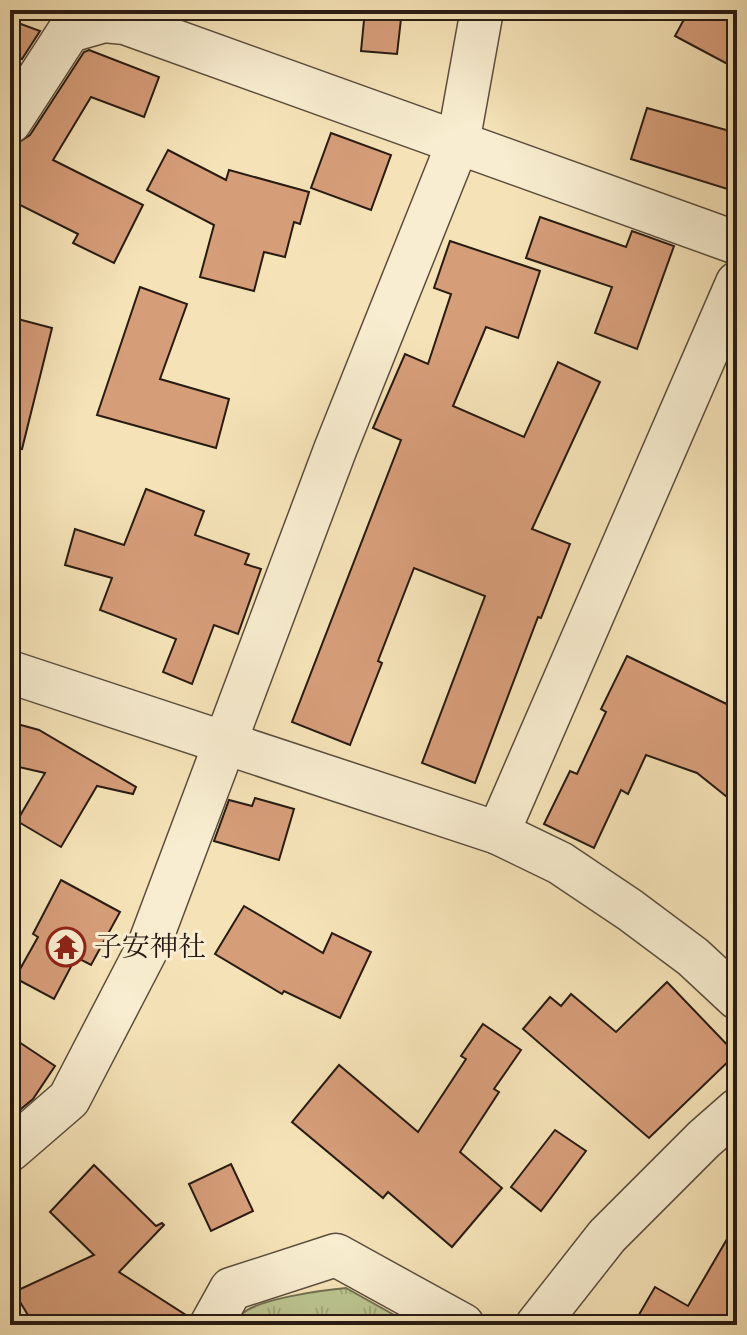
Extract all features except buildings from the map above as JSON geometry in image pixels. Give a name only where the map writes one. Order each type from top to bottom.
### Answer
[{"type":"street","points":[[10,1150],[69,1099],[149,945],[335,450],[458,143],[482,10]]},
{"type":"street","points":[[10,122],[69,31],[105,16],[737,243]]},
{"type":"street","points":[[498,833],[737,283]]},
{"type":"street","points":[[10,672],[498,833],[560,863],[619,902],[693,957],[737,998]]},
{"type":"street","points":[[537,1325],[607,1236],[737,1110]]},
{"type":"street","points":[[211,1325],[231,1289],[336,1255],[463,1325]]},
{"type":"green space","points":[[346,1288],[412,1325],[235,1325],[242,1314],[261,1304]]},
{"type":"place","name":"子安神社","points":[[66,947]]}]
